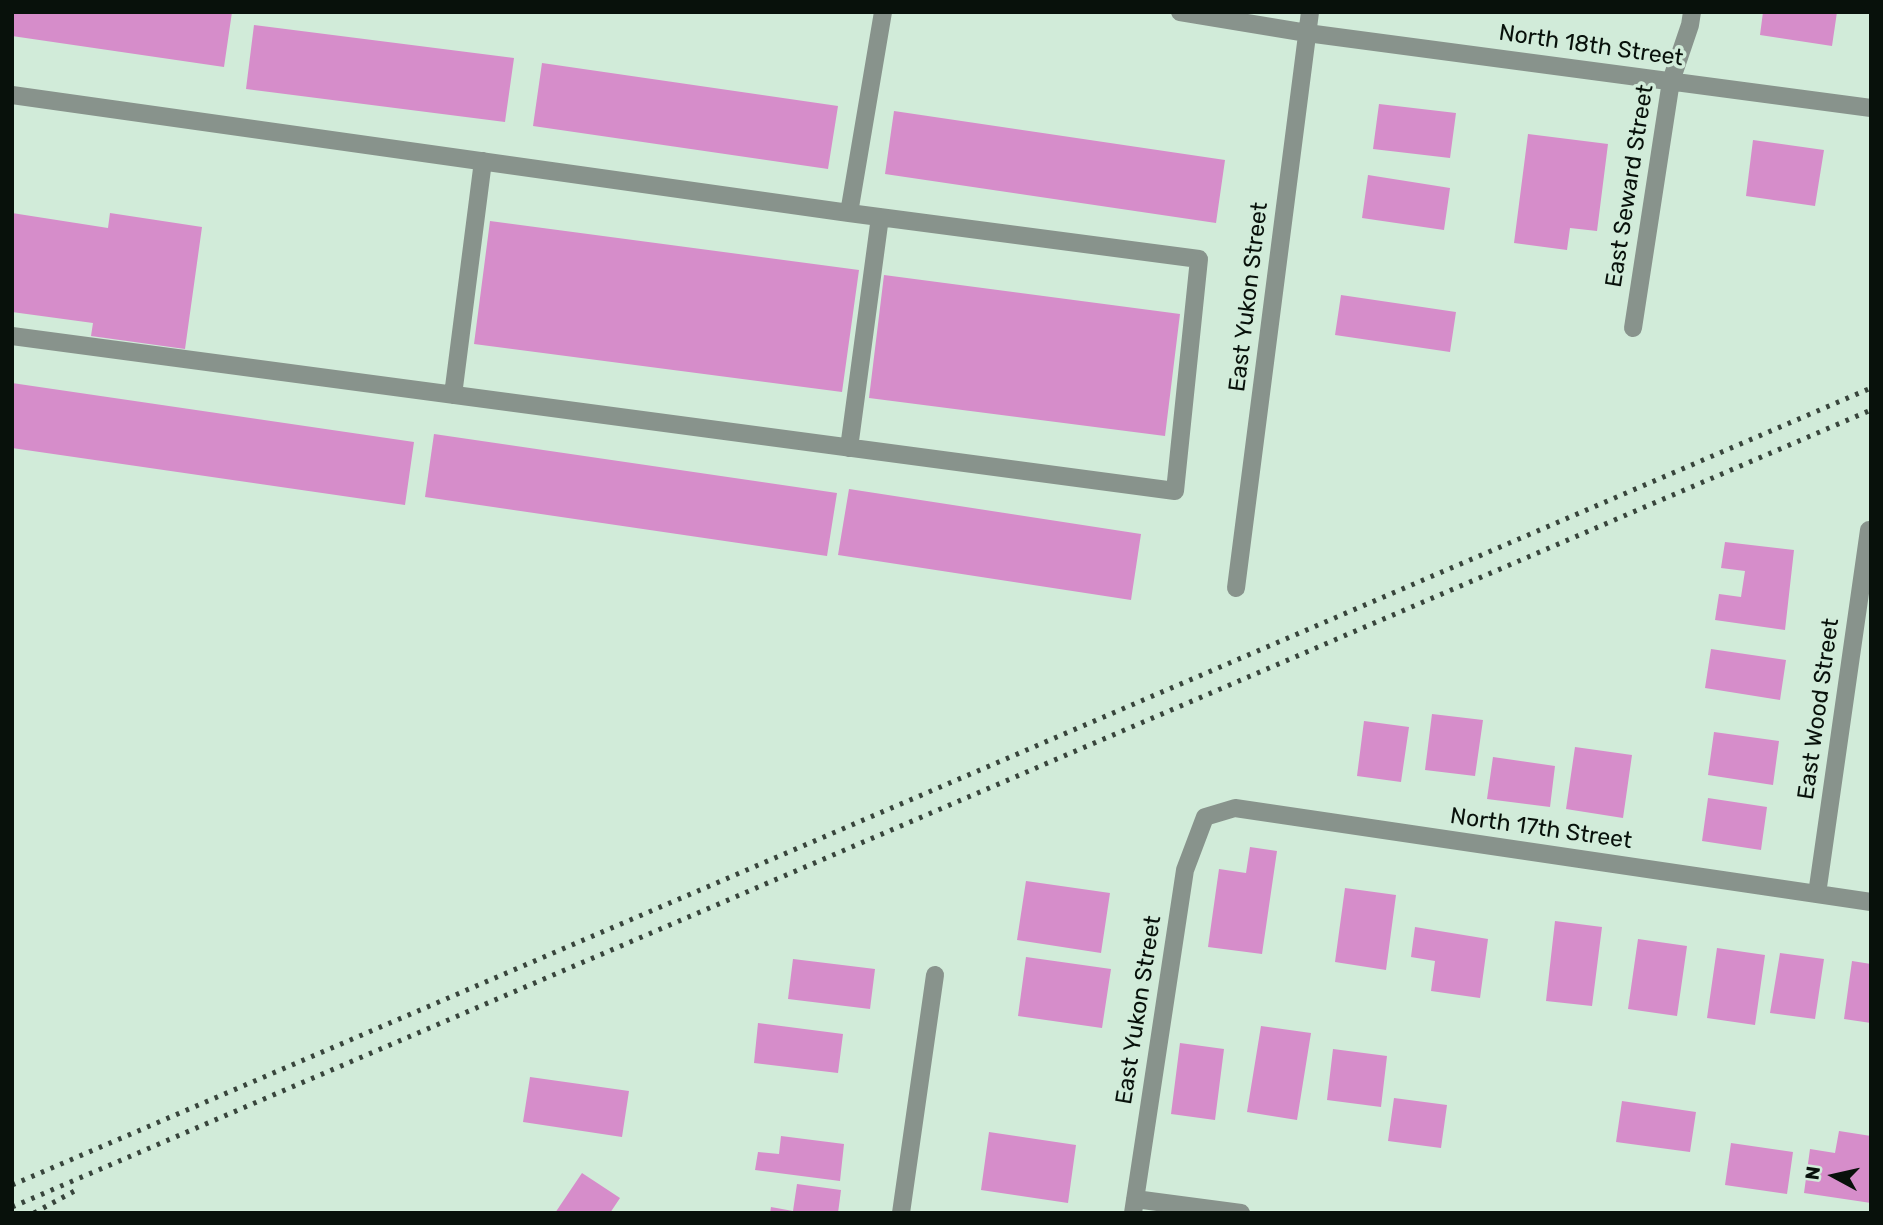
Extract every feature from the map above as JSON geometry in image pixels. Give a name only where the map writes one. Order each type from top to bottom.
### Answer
[{"type":"street","points":[[849,213],[883,12]]},
{"type":"street","name":"North 18th Street","points":[[1180,12],[1307,33],[1871,108]]},
{"type":"street","name":"East Yukon Street","points":[[1236,588],[1310,12]]},
{"type":"street","name":"East Seward Street","points":[[1633,328],[1671,81],[1692,12]]},
{"type":"street","points":[[12,95],[849,213],[1199,259],[1175,491],[12,336]]},
{"type":"street","points":[[453,395],[483,161]]},
{"type":"street","points":[[849,448],[880,216]]},
{"type":"street","name":"East Wood Street","points":[[1816,894],[1870,530]]},
{"type":"street","name":"North 17th Street","points":[[1205,817],[1235,808],[1871,902]]},
{"type":"street","name":"East Yukon Street","points":[[1134,1206],[1185,870],[1205,817]]},
{"type":"street","points":[[901,1213],[935,975]]},
{"type":"street","points":[[1134,1206],[1241,1213]]},
{"type":"building","points":[[12,12],[232,12],[224,67],[12,36]]},
{"type":"building","points":[[1763,12],[1837,12],[1832,46],[1760,35]]},
{"type":"building","points":[[254,25],[514,58],[505,122],[246,89]]},
{"type":"building","points":[[542,63],[838,106],[828,169],[533,126]]},
{"type":"building","points":[[1379,104],[1456,113],[1450,158],[1373,149]]},
{"type":"building","points":[[894,111],[1225,160],[1216,223],[885,174]]},
{"type":"building","points":[[1528,134],[1608,144],[1597,231],[1570,228],[1567,250],[1514,243]]},
{"type":"building","points":[[1753,140],[1824,150],[1815,206],[1746,196]]},
{"type":"building","points":[[1368,175],[1450,188],[1444,230],[1362,218]]},
{"type":"building","points":[[12,213],[108,228],[110,213],[202,227],[185,349],[91,336],[93,323],[12,312]]},
{"type":"building","points":[[490,221],[859,270],[842,392],[474,344]]},
{"type":"building","points":[[884,275],[1180,314],[1165,436],[869,398]]},
{"type":"building","points":[[1341,295],[1456,312],[1450,352],[1335,335]]},
{"type":"building","points":[[12,383],[414,442],[405,505],[12,448]]},
{"type":"building","points":[[434,434],[837,493],[827,556],[425,497]]},
{"type":"building","points":[[849,489],[1141,534],[1131,600],[838,555]]},
{"type":"building","points":[[1725,542],[1794,550],[1785,630],[1715,620],[1719,594],[1741,597],[1745,571],[1721,568]]},
{"type":"building","points":[[1711,649],[1786,660],[1780,700],[1705,688]]},
{"type":"building","points":[[1432,714],[1483,720],[1475,776],[1425,770]]},
{"type":"building","points":[[1364,721],[1409,727],[1401,782],[1357,776]]},
{"type":"building","points":[[1714,732],[1779,741],[1773,785],[1708,775]]},
{"type":"building","points":[[1575,747],[1632,755],[1623,818],[1566,809]]},
{"type":"building","points":[[1493,757],[1555,766],[1550,807],[1487,799]]},
{"type":"building","points":[[1708,798],[1767,807],[1761,850],[1702,841]]},
{"type":"building","points":[[1250,847],[1277,851],[1262,954],[1208,947],[1219,869],[1246,873]]},
{"type":"building","points":[[1026,881],[1110,893],[1101,953],[1017,940]]},
{"type":"building","points":[[1345,888],[1396,895],[1386,970],[1335,962]]},
{"type":"building","points":[[1555,921],[1602,927],[1592,1006],[1546,1001]]},
{"type":"building","points":[[1415,927],[1488,939],[1480,998],[1431,991],[1435,961],[1411,957]]},
{"type":"building","points":[[1638,939],[1687,946],[1677,1016],[1628,1009]]},
{"type":"building","points":[[1717,948],[1765,955],[1755,1025],[1707,1018]]},
{"type":"building","points":[[1780,953],[1824,959],[1815,1019],[1770,1013]]},
{"type":"building","points":[[1026,957],[1111,969],[1102,1028],[1018,1016]]},
{"type":"building","points":[[793,959],[875,969],[870,1009],[788,999]]},
{"type":"building","points":[[1852,961],[1871,964],[1871,1023],[1844,1019]]},
{"type":"building","points":[[758,1023],[843,1034],[838,1073],[754,1063]]},
{"type":"building","points":[[1261,1026],[1311,1033],[1297,1120],[1247,1112]]},
{"type":"building","points":[[1180,1043],[1224,1049],[1215,1120],[1171,1114]]},
{"type":"building","points":[[1333,1049],[1387,1056],[1381,1107],[1327,1100]]},
{"type":"building","points":[[530,1077],[629,1091],[622,1137],[523,1122]]},
{"type":"building","points":[[1394,1098],[1447,1105],[1441,1148],[1388,1141]]},
{"type":"building","points":[[1622,1101],[1696,1112],[1690,1152],[1616,1142]]},
{"type":"building","points":[[1839,1131],[1871,1136],[1871,1203],[1804,1193],[1810,1149],[1835,1153]]},
{"type":"building","points":[[989,1132],[1076,1145],[1068,1203],[981,1190]]},
{"type":"building","points":[[781,1136],[844,1144],[840,1181],[755,1170],[758,1152],[779,1154]]},
{"type":"building","points":[[1731,1143],[1793,1152],[1787,1194],[1725,1185]]},
{"type":"building","points":[[582,1173],[620,1198],[610,1213],[555,1213]]},
{"type":"building","points":[[797,1184],[841,1190],[838,1213],[770,1213],[771,1207],[793,1211]]},
{"type":"railway","points":[[12,1185],[1871,388]]},
{"type":"railway","points":[[12,1207],[1871,410]]},
{"type":"railway","points":[[34,1213],[80,1188]]}]
